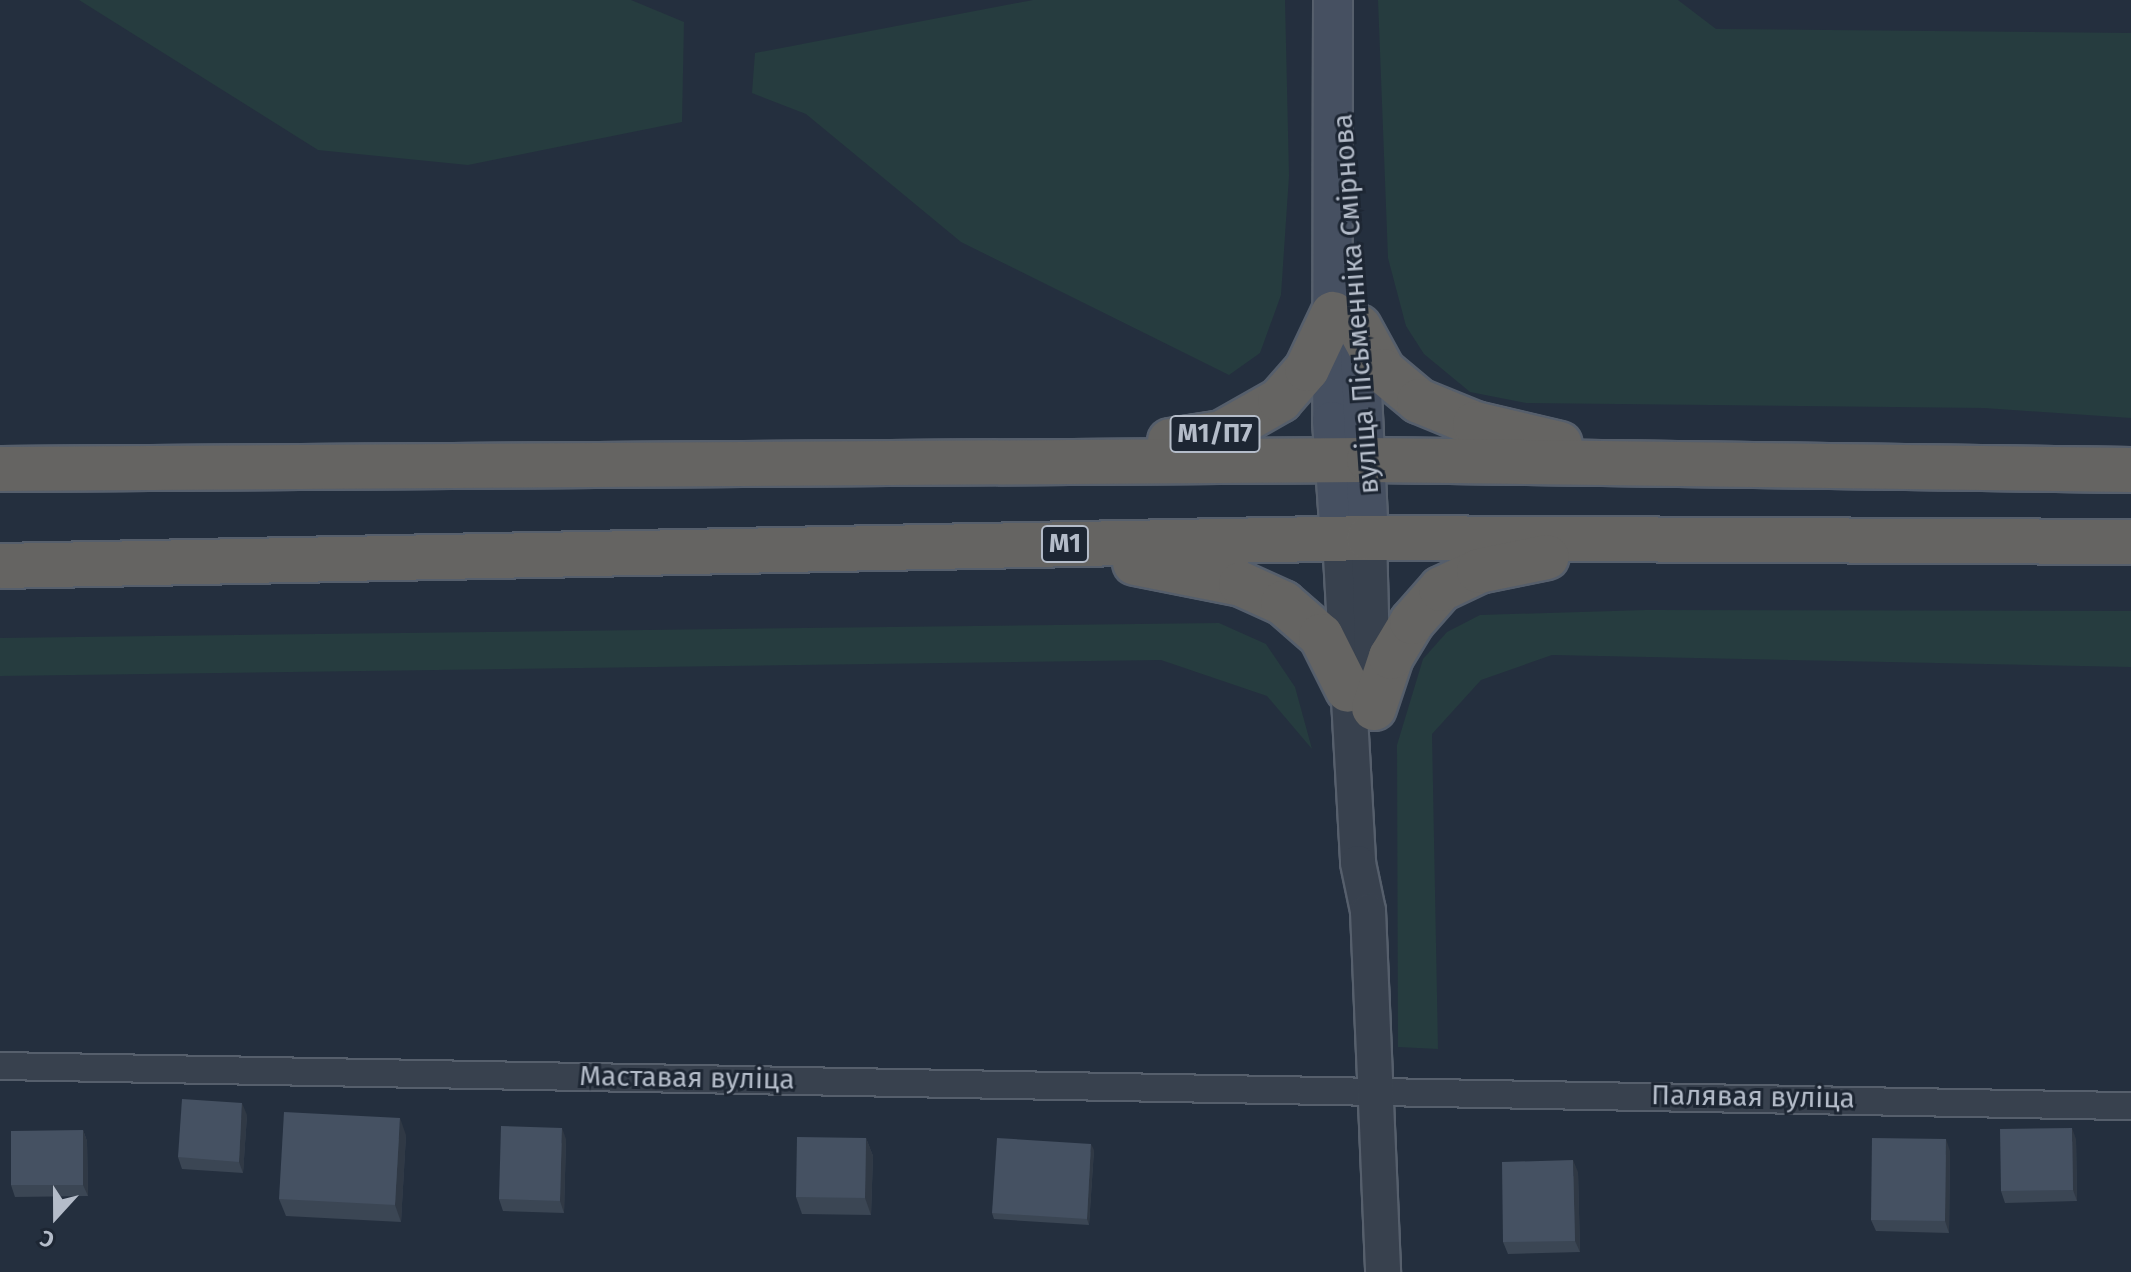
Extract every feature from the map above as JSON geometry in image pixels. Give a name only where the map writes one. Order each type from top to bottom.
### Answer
[{"type":"highway","name":"М1/П7","points":[[1042,461],[1222,433],[1280,400],[1346,320],[1383,371],[1419,401],[1475,424],[1645,464]]},
{"type":"highway","points":[[0,469],[1352,460],[2131,470]]},
{"type":"highway","name":"М1","points":[[0,566],[1354,538],[2131,542]]},
{"type":"highway","points":[[990,546],[1176,567],[1241,584],[1283,603],[1321,636],[1361,699],[1441,589],[1479,571],[1638,539]]},
{"type":"main road","name":"вуліца Пісьменніка Смірнова","points":[[1333,0],[1336,70],[1349,119],[1346,320],[1354,538]]},
{"type":"street","points":[[1354,538],[1361,699],[1378,860],[1368,911],[1383,1272]]},
{"type":"street","name":"Маставая вуліца","points":[[0,1066],[1375,1089]]},
{"type":"street","name":"Палявая вуліца","points":[[1375,1089],[2131,1106]]},
{"type":"green space","points":[[79,0],[631,0],[684,22],[682,122],[468,165],[318,150]]},
{"type":"green space","points":[[1033,0],[1285,0],[1289,176],[1281,295],[1260,353],[1229,375],[961,242],[806,114],[752,93],[755,53]]},
{"type":"green space","points":[[1378,0],[1678,0],[1716,29],[2131,33],[2131,418],[1984,408],[1526,403],[1470,392],[1424,354],[1406,326],[1388,258]]},
{"type":"green space","points":[[1646,610],[2131,611],[2131,667],[1552,655],[1481,680],[1432,734],[1438,1049],[1398,1047],[1397,745],[1423,659],[1447,632],[1480,615]]},
{"type":"green space","points":[[1219,623],[1266,644],[1295,687],[1312,749],[1267,696],[1161,660],[0,676],[0,638]]},
{"type":"building","points":[[182,1099],[242,1103],[239,1162],[178,1157]]},
{"type":"building","points":[[284,1112],[400,1118],[395,1205],[279,1199]]},
{"type":"building","points":[[501,1126],[562,1128],[560,1201],[499,1199]]},
{"type":"building","points":[[2072,1128],[2073,1190],[2001,1191],[2000,1129]]},
{"type":"building","points":[[83,1130],[83,1185],[11,1185],[11,1131]]},
{"type":"building","points":[[797,1137],[866,1138],[865,1198],[796,1197]]},
{"type":"building","points":[[997,1138],[1091,1144],[1087,1219],[992,1213]]},
{"type":"building","points":[[1872,1138],[1946,1139],[1945,1221],[1871,1220]]},
{"type":"building","points":[[1573,1160],[1575,1241],[1503,1242],[1502,1162]]}]
